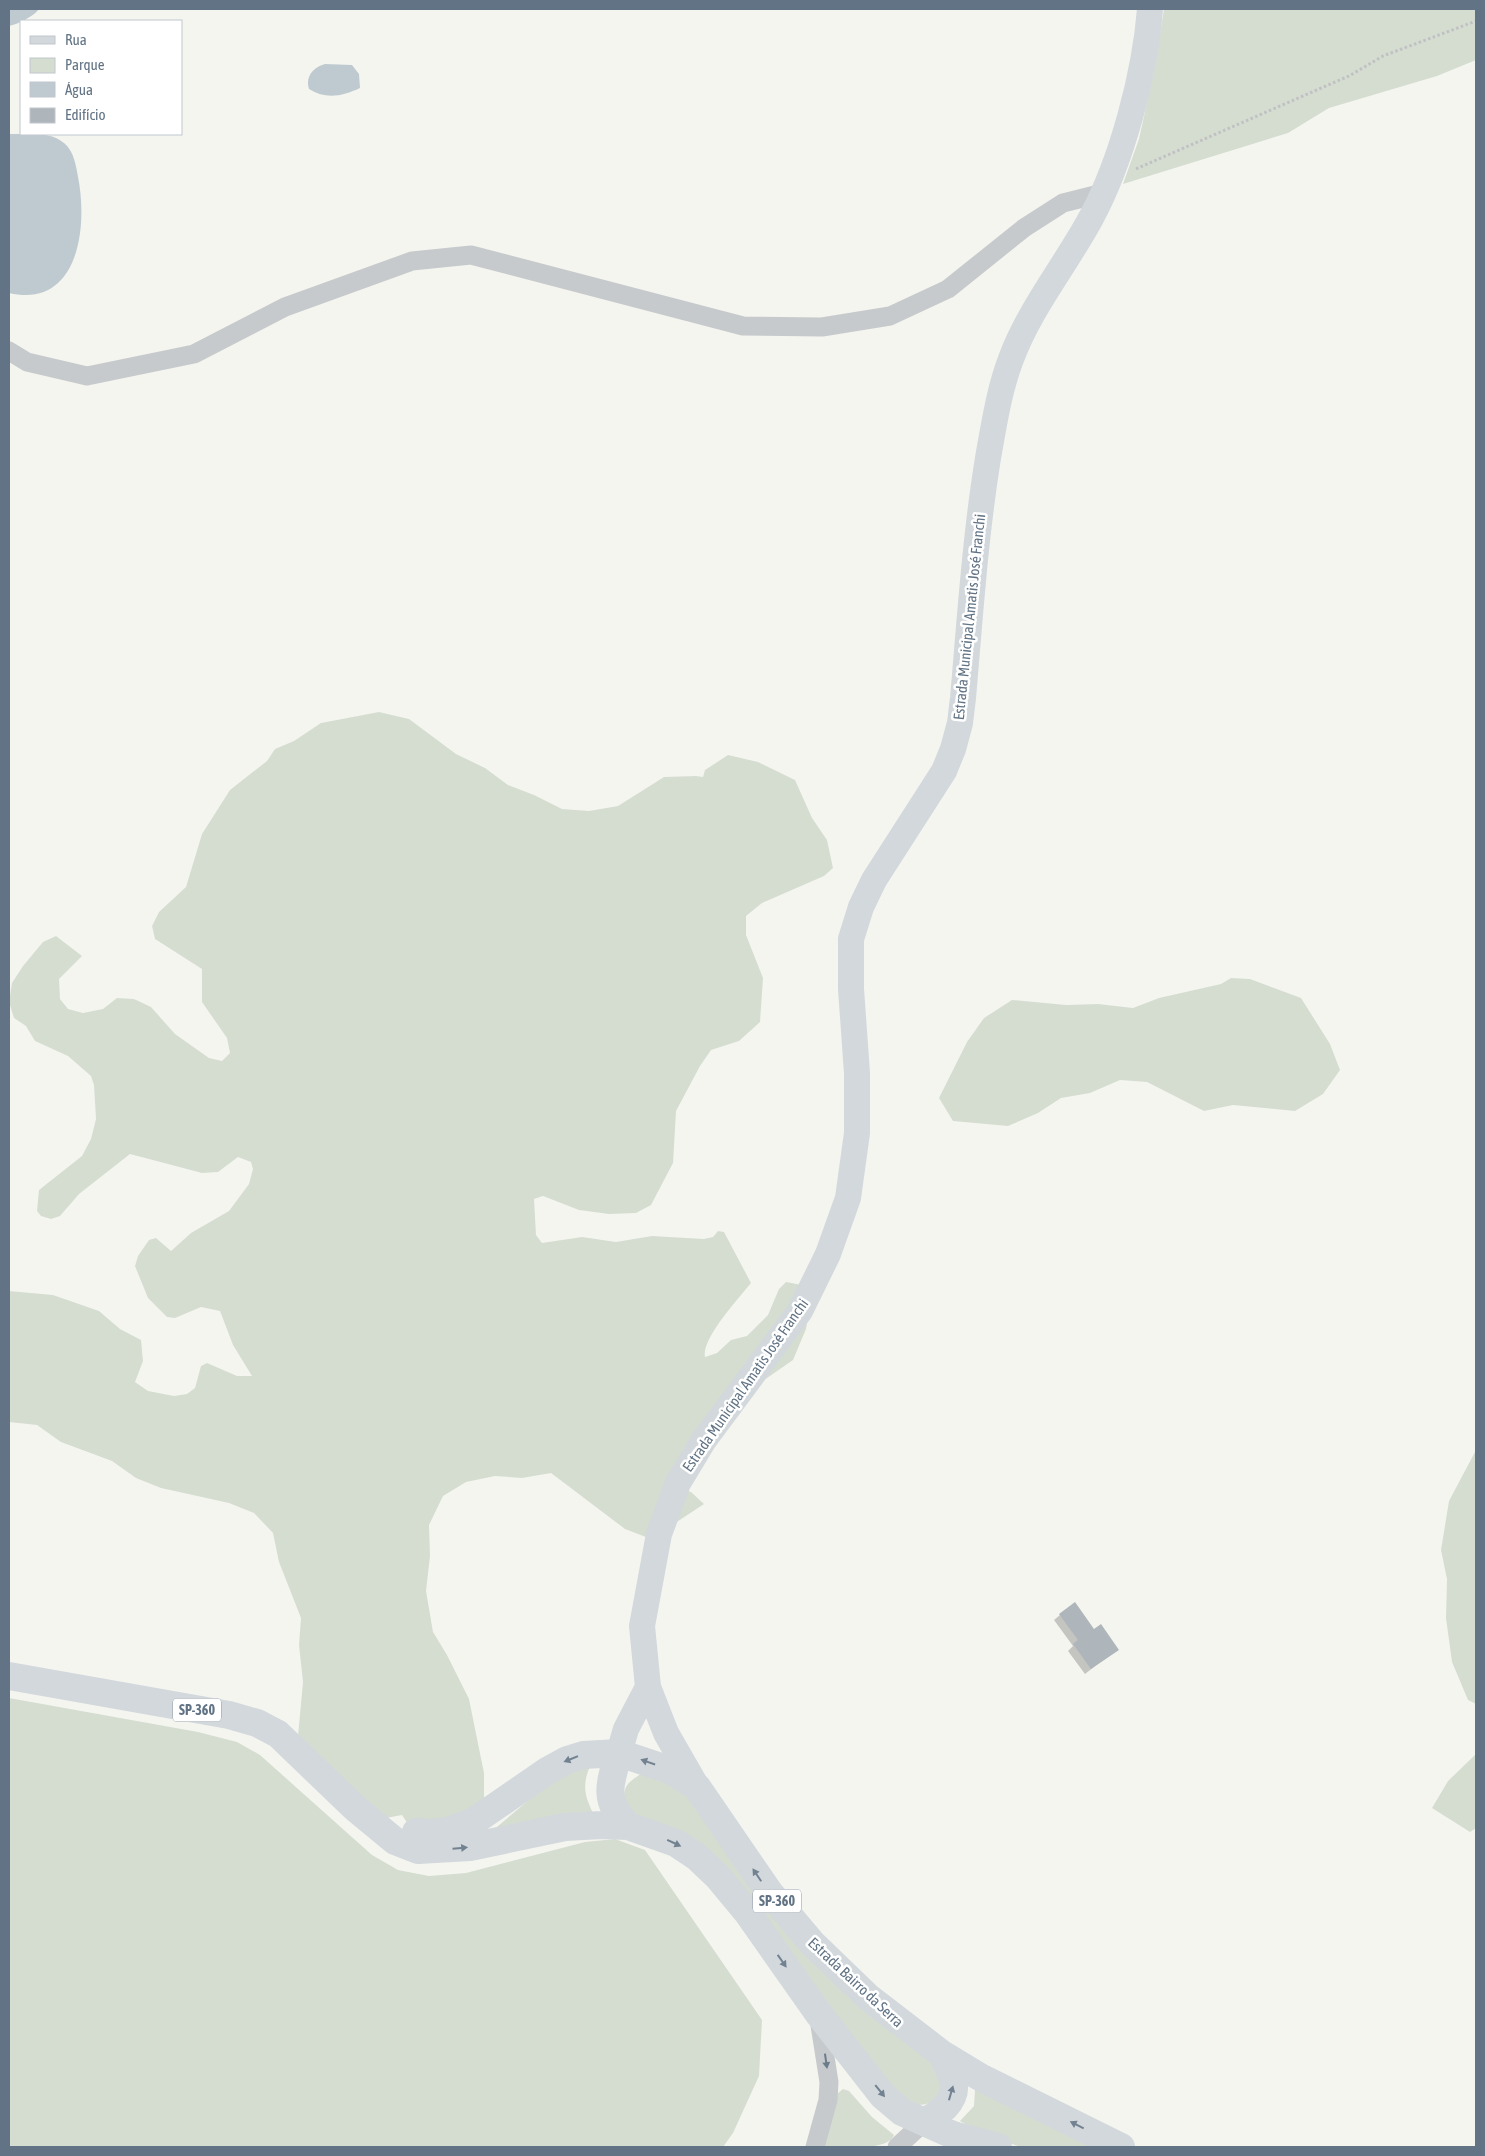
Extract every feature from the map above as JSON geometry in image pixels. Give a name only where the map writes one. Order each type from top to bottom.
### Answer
[{"type":"main road","name":"Estrada Municipal Amatis José Franchi","points":[[648,1687],[642,1626],[659,1534],[678,1483],[704,1440],[800,1311],[828,1254],[848,1198],[857,1133],[857,1073],[851,989],[852,939],[861,907],[874,880],[944,770],[953,749],[960,723],[963,698],[978,518],[995,416],[1000,397],[1011,360],[1031,315],[1091,218],[1116,161],[1141,75],[1150,9]]},
{"type":"main road","name":"SP-360","points":[[9,1676],[229,1715],[257,1723],[278,1734],[356,1808],[395,1841],[418,1850],[470,1847],[566,1827],[628,1826],[676,1843],[697,1857],[718,1877],[747,1912],[818,2013],[883,2096],[902,2112],[953,2135],[998,2147]]},
{"type":"main road","points":[[628,1826],[613,1810],[609,1794],[612,1776],[626,1729],[648,1687]]},
{"type":"main road","name":"Estrada Bairro da Serra","points":[[648,1687],[666,1733],[697,1786],[769,1892],[812,1943],[868,1997],[942,2054],[980,2077],[1121,2147]]},
{"type":"main road","name":"Estrada Bairro da Serra","points":[[619,1753],[670,1770],[697,1786]]},
{"type":"main road","name":"SP-360","points":[[356,1808],[388,1827],[432,1833],[452,1830],[473,1822],[547,1771],[567,1760],[583,1755],[619,1753]]},
{"type":"main road","points":[[924,2122],[936,2116],[953,2095],[954,2084],[942,2054]]},
{"type":"street","points":[[9,351],[27,362],[87,376],[194,354],[285,307],[412,261],[471,255],[743,326],[822,327],[890,316],[948,289],[1024,228],[1063,203],[1105,188]]},
{"type":"street","points":[[815,2147],[828,2100],[829,2082],[818,2013]]},
{"type":"street","points":[[897,2147],[924,2122]]},
{"type":"path","points":[[1105,188],[1349,76],[1383,56],[1476,20]]},
{"type":"green space","points":[[1164,9],[1476,9],[1476,60],[1437,76],[1329,108],[1288,133],[1123,184],[1139,139],[1155,66]]},
{"type":"green space","points":[[379,712],[409,719],[456,754],[485,768],[508,785],[562,809],[589,811],[618,806],[664,777],[703,777],[705,770],[728,755],[758,762],[795,780],[812,818],[827,840],[833,868],[824,876],[762,903],[746,916],[746,935],[763,978],[760,1022],[739,1041],[711,1050],[700,1066],[676,1111],[673,1163],[651,1205],[636,1213],[609,1214],[579,1210],[543,1196],[534,1199],[536,1235],[542,1243],[582,1237],[616,1242],[652,1236],[704,1239],[713,1237],[718,1231],[724,1232],[751,1283],[715,1330],[705,1349],[705,1357],[717,1353],[731,1340],[747,1336],[768,1315],[779,1289],[786,1282],[802,1285],[811,1296],[806,1329],[793,1360],[727,1406],[672,1485],[691,1492],[704,1504],[651,1539],[625,1529],[551,1473],[522,1478],[495,1476],[466,1482],[443,1496],[429,1525],[430,1556],[426,1591],[433,1632],[469,1699],[484,1773],[484,1805],[412,1830],[402,1815],[386,1818],[296,1758],[303,1682],[299,1645],[301,1618],[279,1562],[273,1533],[254,1513],[229,1503],[161,1488],[136,1478],[112,1461],[61,1442],[37,1425],[9,1422],[9,1291],[53,1295],[99,1311],[120,1329],[141,1340],[143,1361],[135,1382],[148,1391],[174,1396],[187,1394],[195,1388],[201,1366],[207,1363],[237,1376],[252,1376],[233,1345],[220,1311],[201,1307],[175,1318],[167,1317],[148,1298],[135,1266],[138,1256],[149,1240],[156,1238],[171,1251],[191,1233],[229,1211],[249,1184],[253,1169],[251,1162],[238,1157],[218,1172],[202,1173],[130,1154],[79,1194],[60,1216],[51,1219],[41,1216],[37,1211],[39,1190],[82,1156],[91,1139],[96,1119],[94,1085],[91,1076],[68,1056],[35,1041],[26,1026],[14,1018],[9,1002],[12,983],[43,942],[56,936],[82,956],[59,979],[60,999],[68,1009],[83,1013],[103,1009],[117,998],[134,999],[151,1007],[175,1034],[209,1058],[222,1061],[230,1053],[227,1038],[202,1002],[202,969],[155,939],[152,926],[159,912],[186,887],[202,834],[230,790],[267,761],[275,749],[294,741],[321,723]]},
{"type":"green space","points":[[1231,978],[1250,979],[1301,998],[1330,1044],[1340,1070],[1323,1094],[1295,1111],[1233,1105],[1204,1111],[1147,1082],[1120,1080],[1090,1093],[1061,1098],[1038,1113],[1008,1126],[953,1121],[939,1098],[967,1042],[984,1018],[1012,1000],[1066,1005],[1098,1004],[1133,1008],[1159,998],[1221,984]]},
{"type":"green space","points":[[1476,1450],[1476,1704],[1468,1700],[1452,1662],[1446,1618],[1447,1579],[1441,1550],[1449,1501]]},
{"type":"green space","points":[[9,1698],[198,1732],[237,1742],[260,1755],[372,1855],[398,1870],[429,1876],[466,1873],[585,1842],[615,1839],[645,1850],[762,2020],[759,2076],[733,2133],[723,2147],[9,2147]]},
{"type":"green space","points":[[1476,1754],[1476,1828],[1470,1832],[1432,1808],[1448,1781]]},
{"type":"green space","points":[[591,1764],[586,1777],[585,1789],[593,1813],[492,1831],[567,1768]]},
{"type":"green space","points":[[641,1774],[675,1782],[933,2056],[946,2080],[934,2102],[921,2105],[911,2104],[892,2091],[725,1871],[625,1809],[624,1792],[631,1781]]},
{"type":"green space","points":[[843,2089],[849,2091],[872,2117],[894,2135],[890,2140],[873,2146],[850,2148],[823,2147],[837,2094]]},
{"type":"green space","points":[[975,2089],[1092,2147],[1021,2147],[982,2134],[960,2121],[974,2106]]},
{"type":"water","points":[[9,9],[39,9],[25,20],[20,20],[20,22],[9,26]]},
{"type":"water","points":[[325,64],[352,65],[359,74],[360,88],[334,96],[322,95],[309,89],[308,80],[311,73],[317,67]]},
{"type":"water","points":[[9,134],[45,135],[59,139],[72,154],[81,197],[79,239],[74,259],[64,276],[51,289],[32,295],[9,293]]},
{"type":"building","points":[[1075,1602],[1094,1629],[1101,1624],[1119,1650],[1091,1669],[1073,1644],[1078,1640],[1059,1614]]}]
